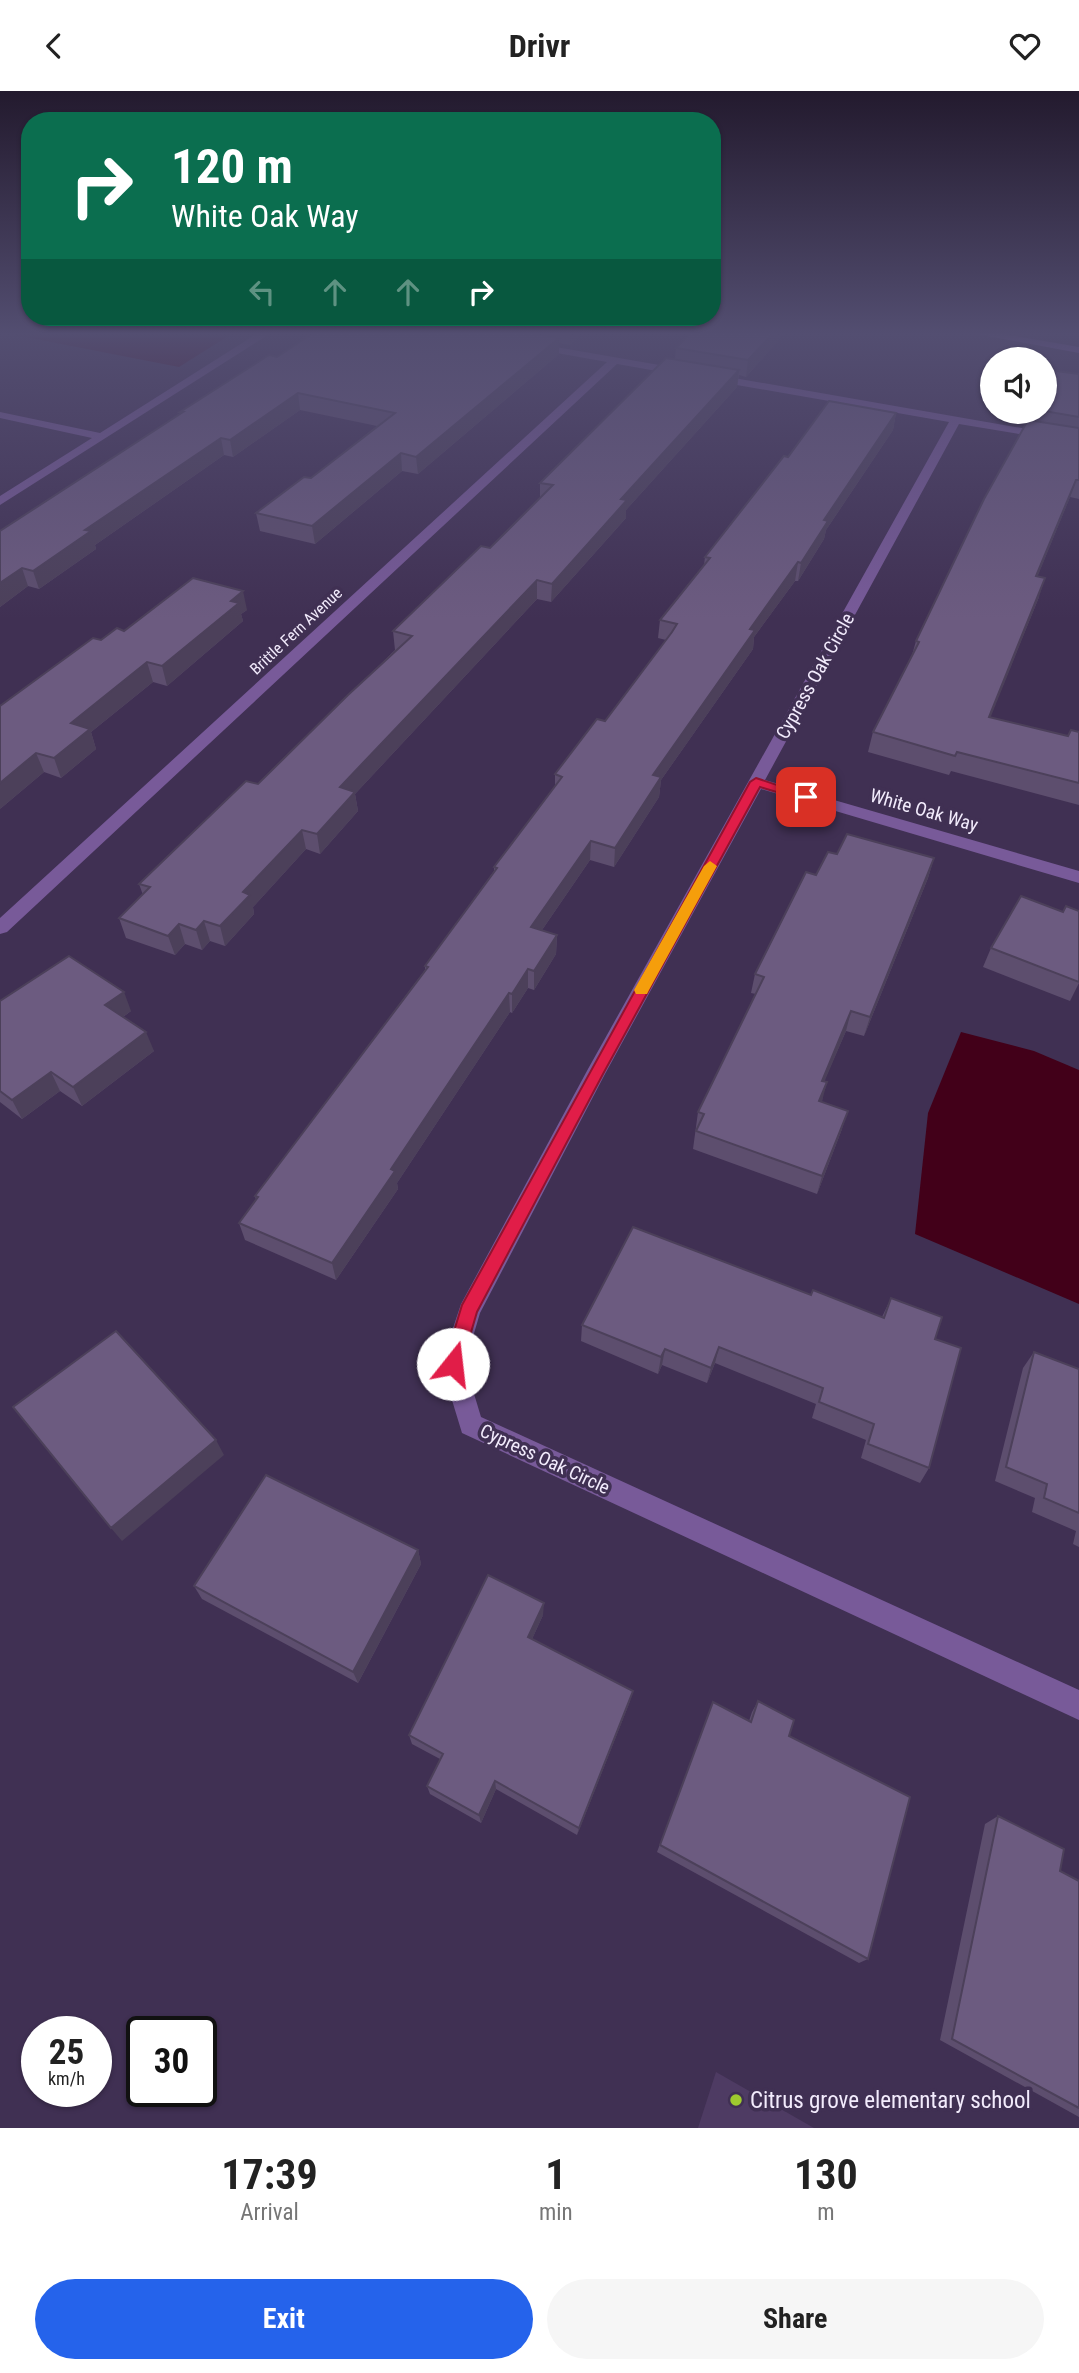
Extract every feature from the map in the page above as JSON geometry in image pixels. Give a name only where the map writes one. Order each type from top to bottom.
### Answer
[{"type":"street","points":[[61,428],[103,437]]},
{"type":"street","points":[[0,501],[117,428]]},
{"type":"street","name":"Brittle Fern Avenue","points":[[0,928],[542,428]]},
{"type":"street","name":"Cypress Oak Circle","points":[[951,428],[595,1074],[468,1311],[453,1364],[471,1425],[1079,1705]]},
{"type":"street","points":[[1007,428],[1079,441]]},
{"type":"street","name":"White Oak Way","points":[[756,782],[1079,877]]},
{"type":"shaded area","points":[[961,1032],[1034,1051],[1079,1070],[1079,1304],[915,1234],[928,1113]]},
{"type":"shaded area","name":"Citrus grove elementary school","points":[[716,2072],[814,2128],[698,2128]]},
{"type":"building","points":[[158,428],[247,428],[230,440],[221,438],[85,530],[91,531],[33,571],[22,568],[0,583],[0,531]]},
{"type":"building","points":[[376,428],[451,428],[416,457],[401,453],[312,526],[256,513],[304,477],[311,478]]},
{"type":"building","points":[[595,428],[686,428],[621,499],[627,500],[552,584],[537,580],[340,787],[355,792],[317,834],[302,830],[243,892],[250,895],[220,926],[204,921],[196,930],[179,924],[168,936],[119,918],[150,887],[139,884],[246,781],[258,784],[412,636],[393,631],[481,546],[490,548],[553,485],[540,483]]},
{"type":"building","points":[[809,428],[886,428],[824,520],[828,521],[801,563],[798,562],[750,629],[755,630],[653,775],[661,777],[615,848],[591,841],[531,927],[557,935],[534,971],[528,969],[512,994],[509,993],[391,1169],[395,1171],[332,1263],[239,1223],[258,1197],[255,1196],[428,967],[425,966],[497,868],[494,867],[562,777],[555,774],[597,719],[605,721],[672,632],[677,624],[660,620],[710,558],[705,557],[784,456],[788,457]]},
{"type":"building","points":[[1024,428],[1079,428],[1079,480],[1076,480],[1036,576],[1045,578],[989,717],[1068,736],[1071,730],[1079,732],[1079,783],[957,752],[955,756],[873,732],[919,642],[916,641],[984,499]]},
{"type":"building","points":[[193,578],[243,591],[231,601],[239,603],[162,666],[147,662],[71,723],[90,729],[54,758],[36,753],[0,783],[0,706],[93,638],[101,640],[117,628],[124,631]]},
{"type":"building","points":[[847,834],[934,858],[870,1017],[851,1011],[822,1081],[827,1082],[819,1101],[848,1111],[822,1176],[696,1131],[704,1114],[698,1112],[764,977],[755,974],[806,872],[816,875],[828,852],[837,854]]},
{"type":"building","points":[[1021,896],[1063,912],[1066,906],[1079,911],[1079,982],[991,948]]},
{"type":"building","points":[[69,956],[124,992],[105,1005],[146,1032],[73,1087],[51,1072],[12,1100],[0,1091],[0,1001]]},
{"type":"building","points":[[633,1227],[811,1295],[813,1290],[884,1318],[891,1298],[942,1317],[935,1339],[961,1348],[929,1468],[868,1444],[874,1424],[819,1402],[823,1388],[719,1347],[711,1368],[665,1349],[661,1357],[582,1325]]},
{"type":"building","points":[[116,1331],[216,1440],[111,1528],[13,1407]]},
{"type":"building","points":[[1034,1352],[1079,1369],[1079,1513],[1044,1498],[1047,1484],[1006,1467]]},
{"type":"building","points":[[266,1475],[418,1550],[353,1672],[194,1586]]},
{"type":"building","points":[[488,1575],[544,1603],[528,1637],[633,1691],[579,1828],[495,1781],[479,1815],[427,1786],[443,1754],[409,1735]]},
{"type":"building","points":[[758,1701],[794,1720],[789,1736],[910,1797],[868,1959],[660,1845],[713,1702],[751,1722]]},
{"type":"building","points":[[998,1816],[1064,1849],[1060,1871],[1079,1881],[1079,2108],[952,2039]]},
{"type":"slow traffic","points":[[642,990],[710,866]]},
{"type":"place","name":"Citrus grove elementary school","points":[[736,2100]]},
{"type":"route","points":[[453,1364],[468,1311],[756,782],[806,797]]}]
